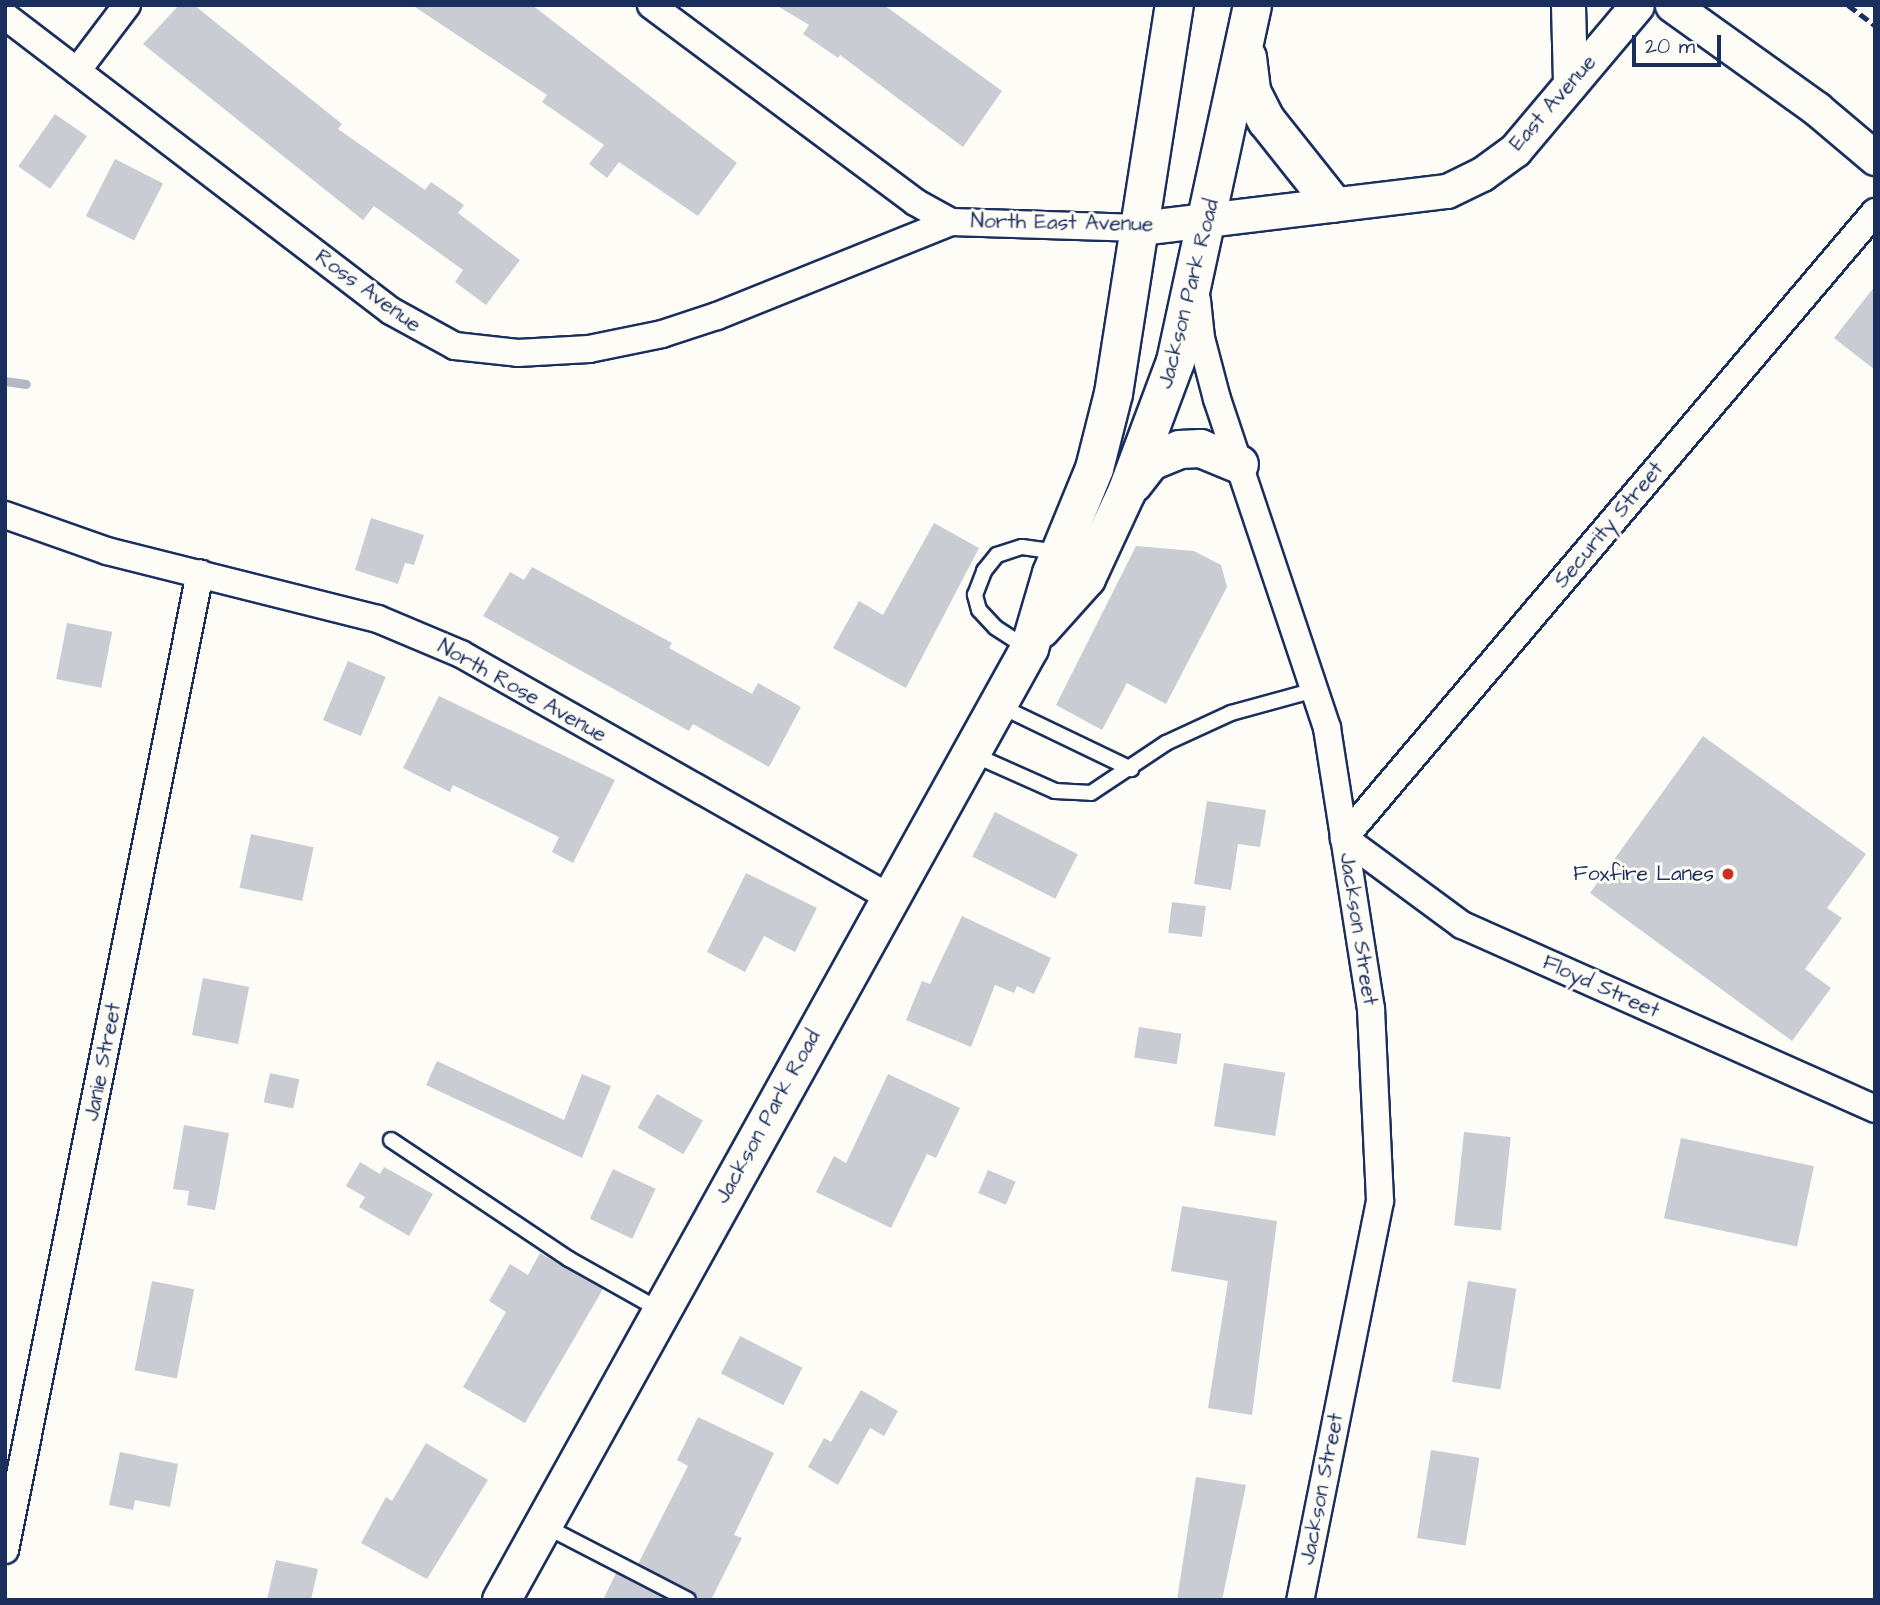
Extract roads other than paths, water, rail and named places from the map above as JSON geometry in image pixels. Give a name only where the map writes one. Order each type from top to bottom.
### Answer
[{"type":"main road","name":"Jackson Park Road","points":[[500,1600],[1032,641],[1059,553],[1101,444],[1140,228],[1174,5]]},
{"type":"main road","name":"Jackson Park Road","points":[[1032,641],[1086,578],[1126,492],[1175,361],[1197,272],[1250,17]]},
{"type":"main road","points":[[1250,17],[1251,91],[1278,139],[1332,203]]},
{"type":"main road","points":[[1126,492],[1150,461],[1180,449],[1200,448],[1240,464]]},
{"type":"street","points":[[77,71],[127,5]]},
{"type":"street","name":"North East Avenue","points":[[651,5],[915,202],[951,222],[1140,228],[1332,203]]},
{"type":"street","points":[[1568,5],[1570,84]]},
{"type":"street","name":"East Avenue","points":[[1332,203],[1388,201],[1447,191],[1482,174],[1515,150],[1637,5]]},
{"type":"street","points":[[1672,5],[1817,110],[1875,158]]},
{"type":"street","name":"Ross Avenue","points":[[5,16],[391,311],[455,346],[517,353],[553,351],[662,334],[718,316],[951,222]]},
{"type":"street","name":"Security Street","points":[[1344,838],[1875,212]]},
{"type":"street","name":"Jackson Street","points":[[1197,272],[1200,338],[1327,728],[1371,1009],[1380,1200],[1300,1600]]},
{"type":"street","name":"North Rose Avenue","points":[[5,515],[107,551],[378,619],[461,654],[890,898]]},
{"type":"street","name":"Janie Street","points":[[5,1550],[200,573]]},
{"type":"street","name":"Floyd Street","points":[[1344,838],[1462,925],[1875,1109]]},
{"type":"lane","points":[[1032,641],[995,627],[979,610],[975,595],[984,571],[997,555],[1022,547],[1059,553]]},
{"type":"lane","points":[[970,753],[1055,791],[1091,793],[1167,743],[1231,713],[1315,690]]},
{"type":"lane","points":[[997,705],[1131,769]]},
{"type":"lane","points":[[391,1140],[569,1259],[661,1311]]},
{"type":"lane","points":[[542,1524],[688,1600]]},
{"type":"waterway","points":[[5,381],[26,384]]},
{"type":"railway","points":[[1848,5],[1875,25]]},
{"type":"place","name":"Foxfire Lanes","points":[[1728,874]]}]
